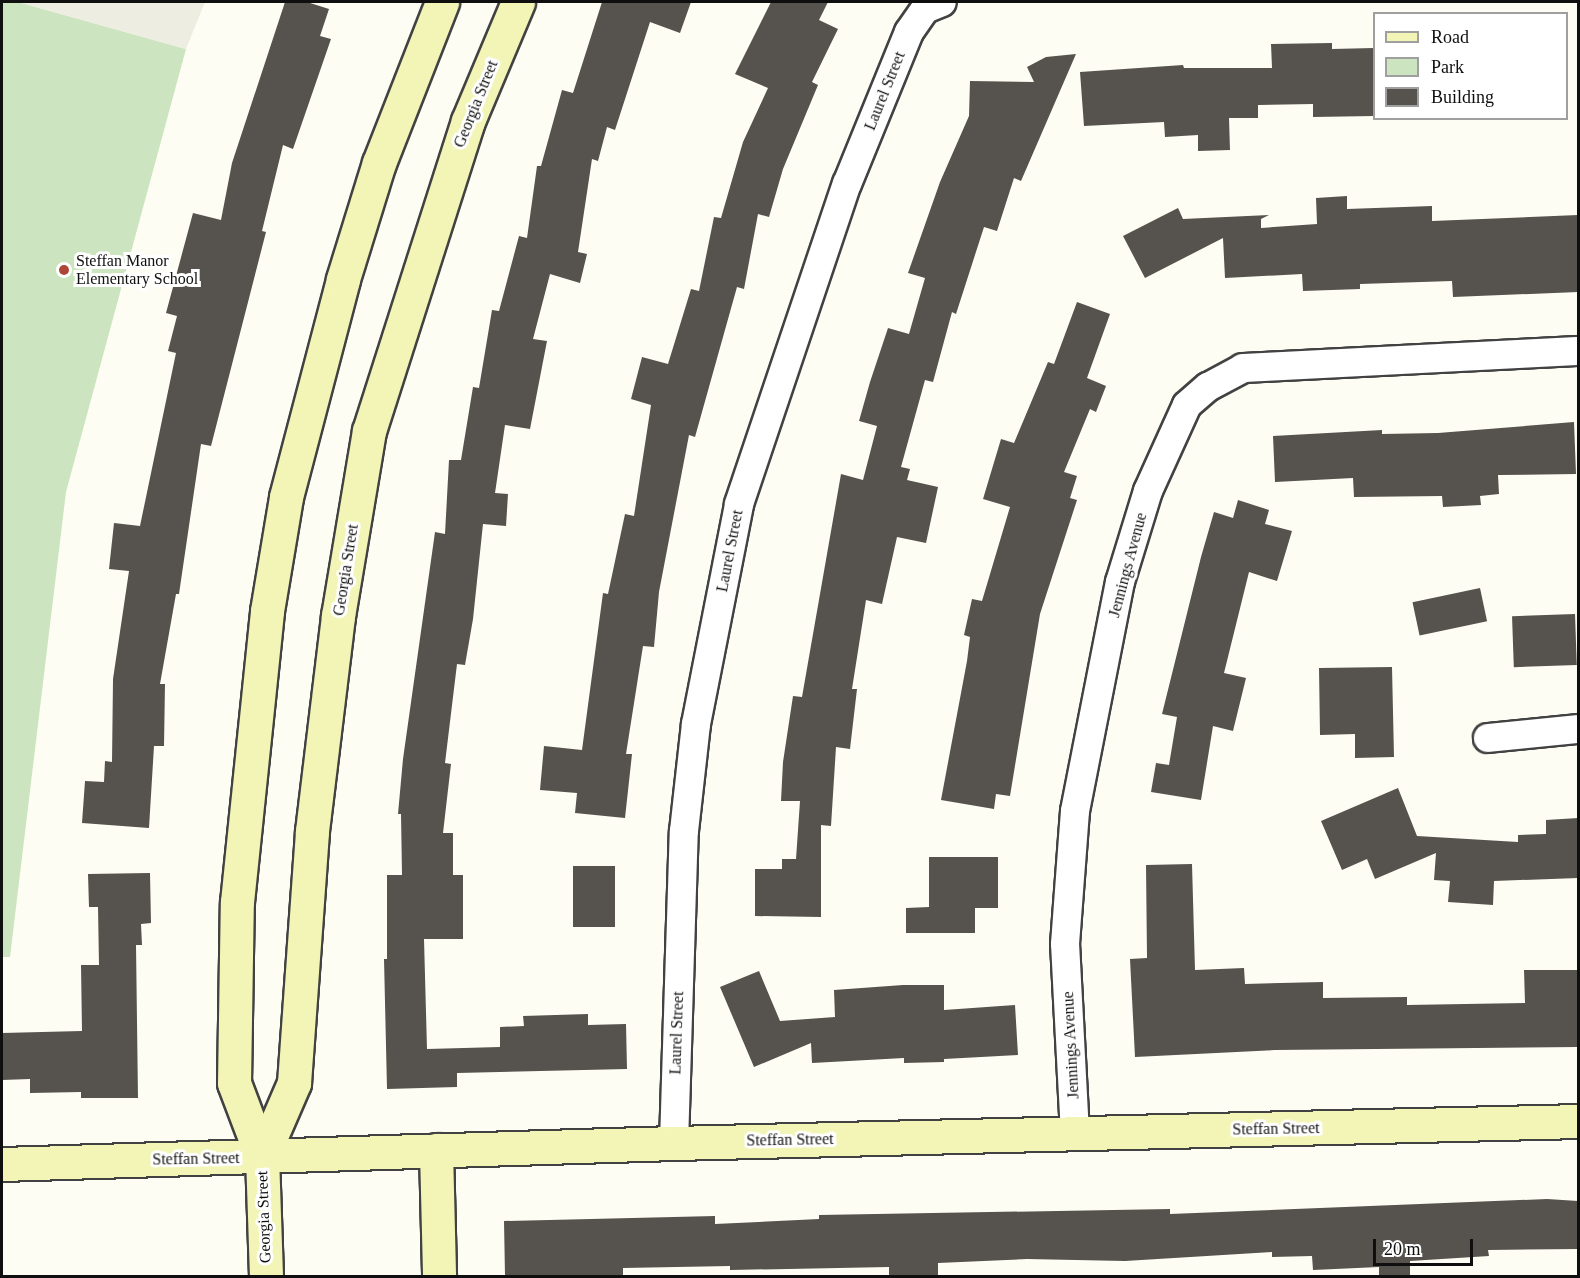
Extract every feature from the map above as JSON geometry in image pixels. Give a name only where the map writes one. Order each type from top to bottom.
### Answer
[{"type":"main road","name":"Georgia Street","points":[[266,1276],[262,1157],[234,1083],[237,902],[267,611],[286,497],[343,279],[379,164],[442,2]]},
{"type":"main road","name":"Georgia Street","points":[[262,1157],[294,1083],[312,831],[338,616],[369,430],[468,121],[518,2]]},
{"type":"main road","name":"Steffan Street","points":[[2,1164],[674,1143],[1578,1122]]},
{"type":"main road","points":[[436,1150],[439,1276]]},
{"type":"street","name":"Laurel Street","points":[[674,1143],[684,831],[696,724],[739,504],[847,184],[909,32],[925,9],[942,2]]},
{"type":"street","name":"Jennings Avenue","points":[[1076,1134],[1065,944],[1075,812],[1120,582],[1148,491],[1187,405],[1208,387],[1243,368],[1578,351]]},
{"type":"street","points":[[1488,738],[1578,729]]},
{"type":"green space","name":"Steffan Manor Elementary School","points":[[2,2],[18,2],[186,49],[66,492],[10,957],[2,957]]},
{"type":"shaded area","points":[[18,2],[205,2],[186,49]]},
{"type":"building","points":[[285,2],[307,2],[329,9],[320,36],[331,39],[293,149],[283,145],[262,231],[266,232],[211,446],[201,444],[179,594],[176,594],[160,684],[165,684],[164,746],[154,746],[149,828],[82,823],[85,781],[104,782],[105,761],[112,762],[113,679],[129,571],[109,569],[114,523],[140,526],[176,353],[168,351],[177,316],[166,313],[193,213],[221,220],[232,163]]},
{"type":"building","points":[[602,2],[691,2],[680,33],[650,22],[615,130],[607,127],[598,161],[592,159],[578,252],[587,254],[580,283],[550,274],[533,339],[547,341],[530,429],[505,425],[495,493],[508,494],[506,526],[483,524],[473,619],[465,665],[457,664],[445,763],[451,764],[443,833],[453,833],[453,875],[463,875],[463,939],[424,939],[427,1049],[500,1047],[500,1027],[524,1026],[523,1016],[588,1014],[588,1025],[626,1024],[627,1069],[457,1073],[457,1087],[387,1089],[384,959],[387,959],[387,875],[402,875],[401,814],[398,814],[403,759],[435,532],[445,534],[449,460],[461,460],[473,387],[479,388],[492,310],[499,311],[519,236],[527,238],[537,166],[541,166],[562,90],[573,93]]},
{"type":"building","points":[[771,2],[828,2],[819,20],[838,29],[812,82],[818,85],[783,169],[769,217],[758,214],[744,289],[737,287],[695,437],[689,435],[659,592],[654,647],[643,646],[626,754],[632,754],[625,818],[575,813],[577,793],[540,790],[544,746],[582,750],[603,593],[608,594],[625,514],[634,516],[651,405],[631,399],[642,357],[668,364],[691,289],[699,291],[714,217],[721,218],[743,142],[768,88],[735,74]]},
{"type":"building","points":[[1332,43],[1332,49],[1373,48],[1373,116],[1313,117],[1313,104],[1258,105],[1258,118],[1229,118],[1230,150],[1198,151],[1198,135],[1165,137],[1164,122],[1084,126],[1080,72],[1183,65],[1184,68],[1272,68],[1271,44]]},
{"type":"building","points":[[1076,54],[1021,181],[1014,178],[997,231],[984,227],[956,314],[952,312],[933,382],[925,380],[901,467],[910,469],[907,480],[938,487],[926,543],[897,537],[882,604],[866,600],[852,689],[857,689],[850,749],[836,747],[831,826],[821,825],[821,917],[755,916],[755,869],[782,869],[782,859],[796,859],[800,801],[781,801],[783,762],[793,696],[802,697],[841,474],[863,480],[877,426],[859,421],[888,328],[909,334],[925,278],[908,273],[940,182],[969,116],[970,81],[1034,82],[1027,67],[1046,57]]},
{"type":"building","points":[[1347,196],[1347,209],[1432,206],[1432,221],[1578,215],[1578,292],[1453,297],[1452,281],[1360,284],[1360,289],[1303,291],[1302,274],[1225,278],[1223,238],[1145,278],[1123,236],[1178,208],[1183,219],[1269,215],[1261,219],[1261,228],[1317,224],[1316,198]]},
{"type":"building","points":[[1077,302],[1110,314],[1087,378],[1106,386],[1096,412],[1090,409],[1064,472],[1077,476],[1070,498],[1077,500],[1040,614],[1010,796],[996,794],[994,809],[941,800],[967,661],[970,637],[964,635],[972,599],[982,601],[1010,507],[983,499],[1001,439],[1014,443],[1048,362],[1054,364]]},
{"type":"building","points":[[1574,422],[1576,474],[1498,475],[1499,494],[1480,496],[1481,505],[1443,507],[1442,496],[1354,497],[1353,478],[1275,482],[1273,436],[1382,430],[1382,434],[1438,433]]},
{"type":"building","points":[[1238,500],[1269,510],[1265,524],[1292,531],[1277,581],[1249,572],[1224,673],[1246,678],[1233,731],[1213,726],[1201,800],[1151,792],[1156,763],[1169,765],[1177,717],[1162,714],[1214,512],[1233,518]]},
{"type":"building","points":[[1480,588],[1487,621],[1420,636],[1413,602]]},
{"type":"building","points":[[1575,614],[1577,665],[1514,667],[1512,616]]},
{"type":"building","points":[[1392,667],[1394,757],[1355,758],[1355,734],[1320,735],[1319,668]]},
{"type":"building","points":[[1398,788],[1417,836],[1518,842],[1518,835],[1546,834],[1546,820],[1578,818],[1578,878],[1494,881],[1493,905],[1448,902],[1450,881],[1434,880],[1436,853],[1375,879],[1367,859],[1342,870],[1321,821]]},
{"type":"building","points":[[929,857],[998,857],[998,908],[975,908],[975,933],[906,933],[906,908],[929,907]]},
{"type":"building","points":[[1192,864],[1195,970],[1244,968],[1245,984],[1323,982],[1323,998],[1407,997],[1407,1005],[1525,1003],[1524,970],[1578,970],[1578,1047],[1275,1050],[1135,1057],[1130,959],[1147,958],[1146,865]]},
{"type":"building","points":[[573,866],[615,866],[615,927],[573,927]]},
{"type":"building","points":[[150,873],[151,923],[141,924],[142,945],[136,945],[138,1098],[81,1098],[81,1092],[30,1093],[30,1079],[2,1080],[2,1033],[82,1031],[81,965],[99,965],[98,907],[89,907],[88,874]]},
{"type":"building","points":[[759,971],[780,1021],[835,1017],[834,990],[903,985],[944,985],[944,1010],[1015,1005],[1018,1055],[944,1059],[944,1062],[904,1063],[904,1058],[812,1063],[811,1043],[754,1067],[720,987]]},
{"type":"building","points":[[1547,1199],[1578,1201],[1578,1249],[1488,1250],[1489,1256],[1410,1261],[1410,1276],[1379,1276],[1379,1267],[1313,1270],[1312,1256],[1272,1257],[1272,1252],[1125,1261],[1027,1259],[938,1263],[938,1276],[889,1276],[889,1267],[730,1270],[730,1266],[623,1268],[623,1276],[505,1276],[504,1221],[715,1216],[715,1224],[819,1219],[819,1215],[1170,1209],[1170,1214]]},
{"type":"place","name":"Steffan Manor Elementary School","points":[[64,270]]}]
